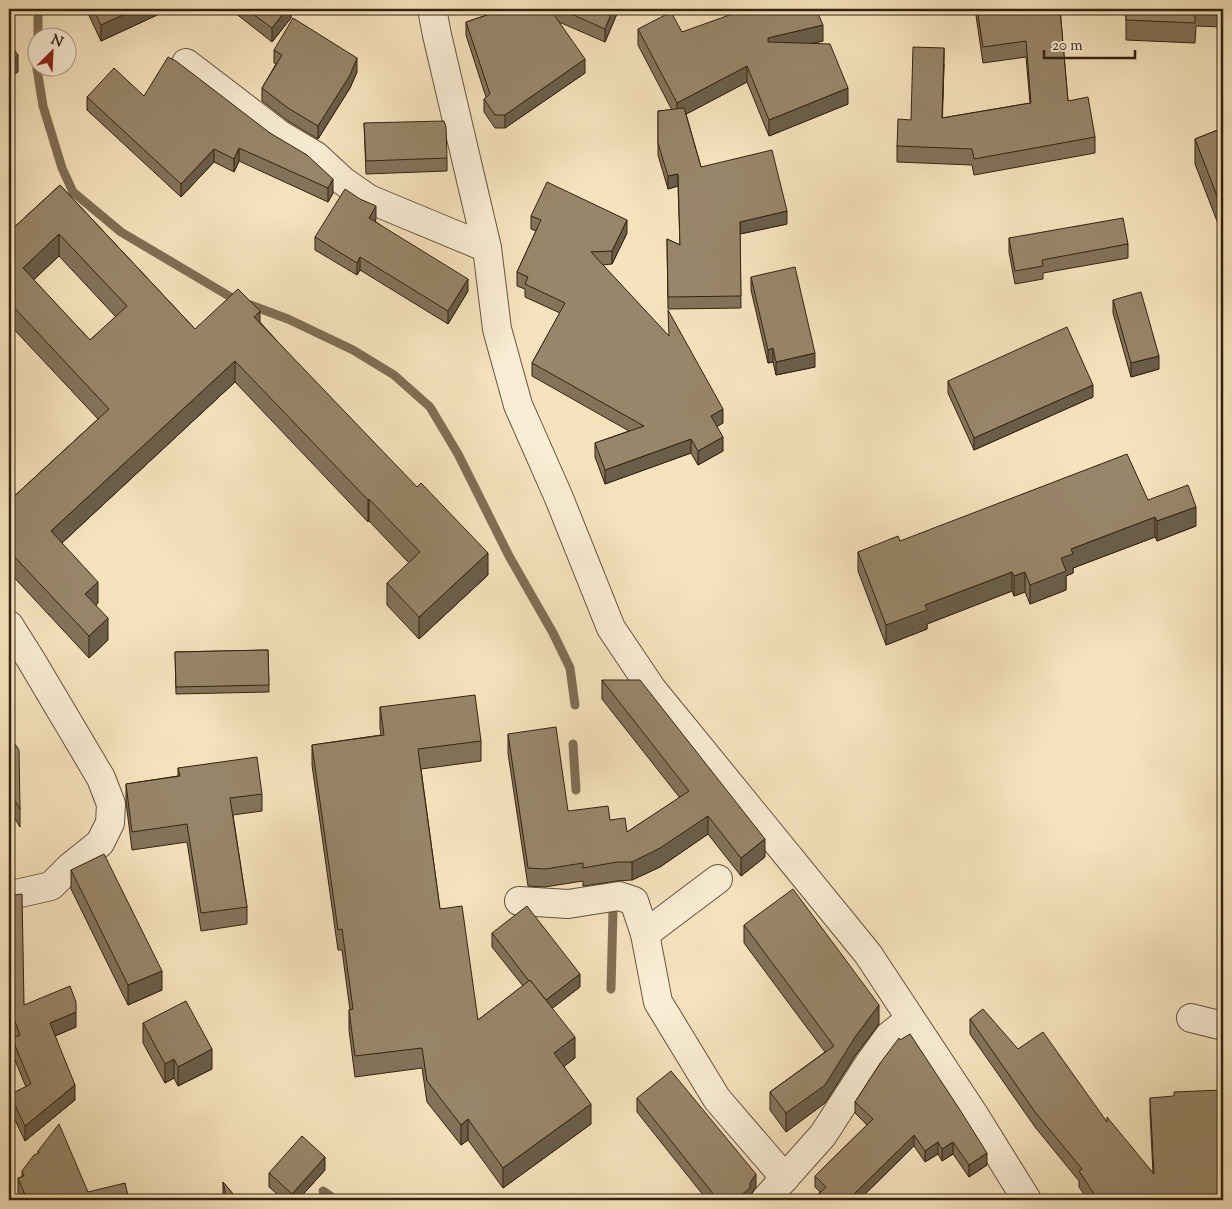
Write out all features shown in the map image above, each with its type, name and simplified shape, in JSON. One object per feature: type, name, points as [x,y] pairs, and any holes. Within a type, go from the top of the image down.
[{"type":"street","points":[[432,9],[487,248],[497,329],[518,406],[559,498],[612,628],[652,689],[868,954],[973,1113],[1027,1200]]},
{"type":"street","points":[[186,63],[279,134],[316,156],[343,181],[369,199],[487,248]]},
{"type":"street","points":[[9,625],[101,778],[111,804],[110,823],[100,843],[70,867],[51,886],[16,894],[9,893]]},
{"type":"street","points":[[645,934],[718,879]]},
{"type":"street","points":[[518,901],[568,904],[619,896],[634,901],[645,934],[658,1002],[718,1099],[785,1178]]},
{"type":"street","points":[[1191,1018],[1223,1026]]},
{"type":"street","points":[[765,1200],[822,1135],[889,1036],[910,1019]]},
{"type":"building","points":[[93,9],[136,9],[101,25]]},
{"type":"building","points":[[246,9],[287,9],[272,28]]},
{"type":"building","points":[[505,9],[550,9],[585,59],[505,115],[495,115],[484,99],[490,94],[466,22]]},
{"type":"building","points":[[560,9],[613,9],[605,29]]},
{"type":"building","points":[[746,9],[816,9],[823,25],[768,38],[768,42],[830,44],[848,88],[769,120],[747,66],[677,103],[638,29],[671,12],[682,32]]},
{"type":"building","points":[[977,9],[1060,9],[1068,101],[1088,97],[1095,137],[974,159],[972,149],[897,146],[898,119],[911,120],[913,47],[944,48],[942,118],[1031,103],[1026,41],[983,47]]},
{"type":"building","points":[[1126,9],[1195,9],[1195,23],[1126,20]]},
{"type":"building","points":[[293,18],[357,58],[350,75],[318,126],[288,108],[262,88],[282,55],[274,50]]},
{"type":"building","points":[[9,42],[18,55],[9,61]]},
{"type":"building","points":[[168,57],[176,61],[270,133],[307,155],[333,179],[328,188],[239,148],[234,159],[214,149],[181,184],[87,97],[114,68],[144,96]]},
{"type":"building","points":[[684,108],[701,167],[772,150],[787,211],[740,222],[741,296],[668,297],[667,239],[680,245],[678,174],[668,176],[658,143],[658,111]]},
{"type":"building","points":[[444,121],[446,127],[447,158],[366,161],[364,123]]},
{"type":"building","points":[[1223,128],[1223,208],[1222,209],[1195,139]]},
{"type":"building","points":[[547,182],[627,220],[612,251],[591,252],[669,336],[668,310],[723,409],[711,416],[723,437],[698,451],[691,439],[605,470],[595,443],[644,426],[532,363],[565,303],[525,284],[528,277],[517,272],[541,220],[531,216]]},
{"type":"building","points":[[60,185],[195,329],[238,289],[260,311],[254,317],[417,487],[421,483],[488,553],[419,617],[387,583],[420,552],[235,361],[51,531],[98,582],[85,594],[108,618],[89,636],[9,551],[9,501],[109,409],[9,302],[9,232]],"holes":[[[59,234],[127,306],[90,340],[23,268]]]},
{"type":"building","points":[[345,189],[360,199],[376,206],[369,218],[468,279],[448,311],[360,257],[357,263],[315,237]]},
{"type":"building","points":[[1123,218],[1128,244],[1042,260],[1043,266],[1015,271],[1009,238]]},
{"type":"building","points":[[795,267],[815,353],[776,362],[773,348],[768,350],[751,277]]},
{"type":"building","points":[[1141,292],[1159,356],[1131,363],[1113,300]]},
{"type":"building","points":[[1067,327],[1093,385],[974,438],[948,381]]},
{"type":"building","points":[[1127,454],[1148,500],[1188,485],[1196,507],[1157,521],[1155,517],[1071,549],[1073,554],[1061,558],[1066,571],[1030,585],[1025,572],[1014,576],[1012,572],[925,605],[927,610],[886,625],[858,552],[898,536],[900,541]]},
{"type":"building","points":[[268,650],[269,685],[176,687],[175,652]]},
{"type":"building","points":[[602,680],[640,680],[765,839],[741,858],[708,816],[660,848],[632,862],[617,862],[583,868],[583,863],[545,869],[528,868],[508,734],[556,727],[568,811],[608,806],[610,820],[625,818],[627,832],[689,791]]},
{"type":"building","points":[[475,695],[481,741],[418,749],[440,909],[462,906],[478,1020],[530,980],[575,1037],[554,1053],[591,1104],[503,1168],[468,1119],[461,1125],[427,1081],[422,1048],[355,1056],[349,1010],[353,1009],[342,929],[338,930],[312,745],[384,735],[380,707]]},
{"type":"building","points":[[9,735],[19,750],[20,809],[9,792]]},
{"type":"building","points":[[257,757],[262,794],[230,798],[247,907],[201,913],[187,824],[132,832],[126,784],[180,776],[178,768]]},
{"type":"building","points":[[104,854],[162,971],[128,985],[71,870]]},
{"type":"building","points":[[793,889],[879,1005],[855,1037],[825,1085],[786,1113],[770,1092],[834,1046],[744,925]]},
{"type":"building","points":[[9,894],[22,894],[24,1005],[70,986],[76,1002],[76,1012],[50,1023],[75,1085],[25,1126],[14,1103],[9,1103],[9,1095],[31,1084],[12,1038],[20,1035],[9,1006]]},
{"type":"building","points":[[527,906],[580,974],[546,1000],[492,933]]},
{"type":"building","points":[[186,1001],[212,1049],[178,1067],[174,1059],[165,1064],[143,1023]]},
{"type":"building","points":[[983,1009],[1018,1049],[1043,1032],[1107,1122],[1107,1117],[1154,1174],[1150,1098],[1174,1096],[1174,1092],[1223,1090],[1223,1200],[1098,1200],[1079,1171],[1082,1169],[1035,1112],[970,1019]]},
{"type":"building","points":[[910,1034],[987,1153],[969,1165],[953,1142],[942,1149],[938,1142],[925,1151],[914,1135],[848,1200],[812,1200],[826,1187],[815,1176],[873,1119],[855,1102],[899,1038],[900,1040]]},
{"type":"building","points":[[671,1071],[756,1174],[750,1183],[750,1188],[735,1200],[718,1200],[637,1098]]},
{"type":"building","points":[[59,1124],[88,1192],[125,1183],[129,1200],[27,1200],[18,1178],[24,1176],[22,1171],[34,1155],[39,1153],[38,1151]]},
{"type":"building","points":[[302,1136],[325,1157],[292,1194],[269,1173]]},
{"type":"building","points":[[223,1182],[238,1200],[227,1200]]},
{"type":"building","points":[[217,1195],[221,1200],[205,1200]]},
{"type":"waterway","points":[[38,9],[38,28]]},
{"type":"waterway","points":[[38,78],[43,106],[62,168],[73,192],[121,232],[234,299],[288,319],[353,350],[394,375],[430,407],[458,454],[509,556],[553,633],[570,668],[575,705]]},
{"type":"waterway","points":[[573,744],[576,790]]},
{"type":"waterway","points":[[611,989],[613,910]]},
{"type":"waterway","points":[[323,1191],[336,1200]]}]
